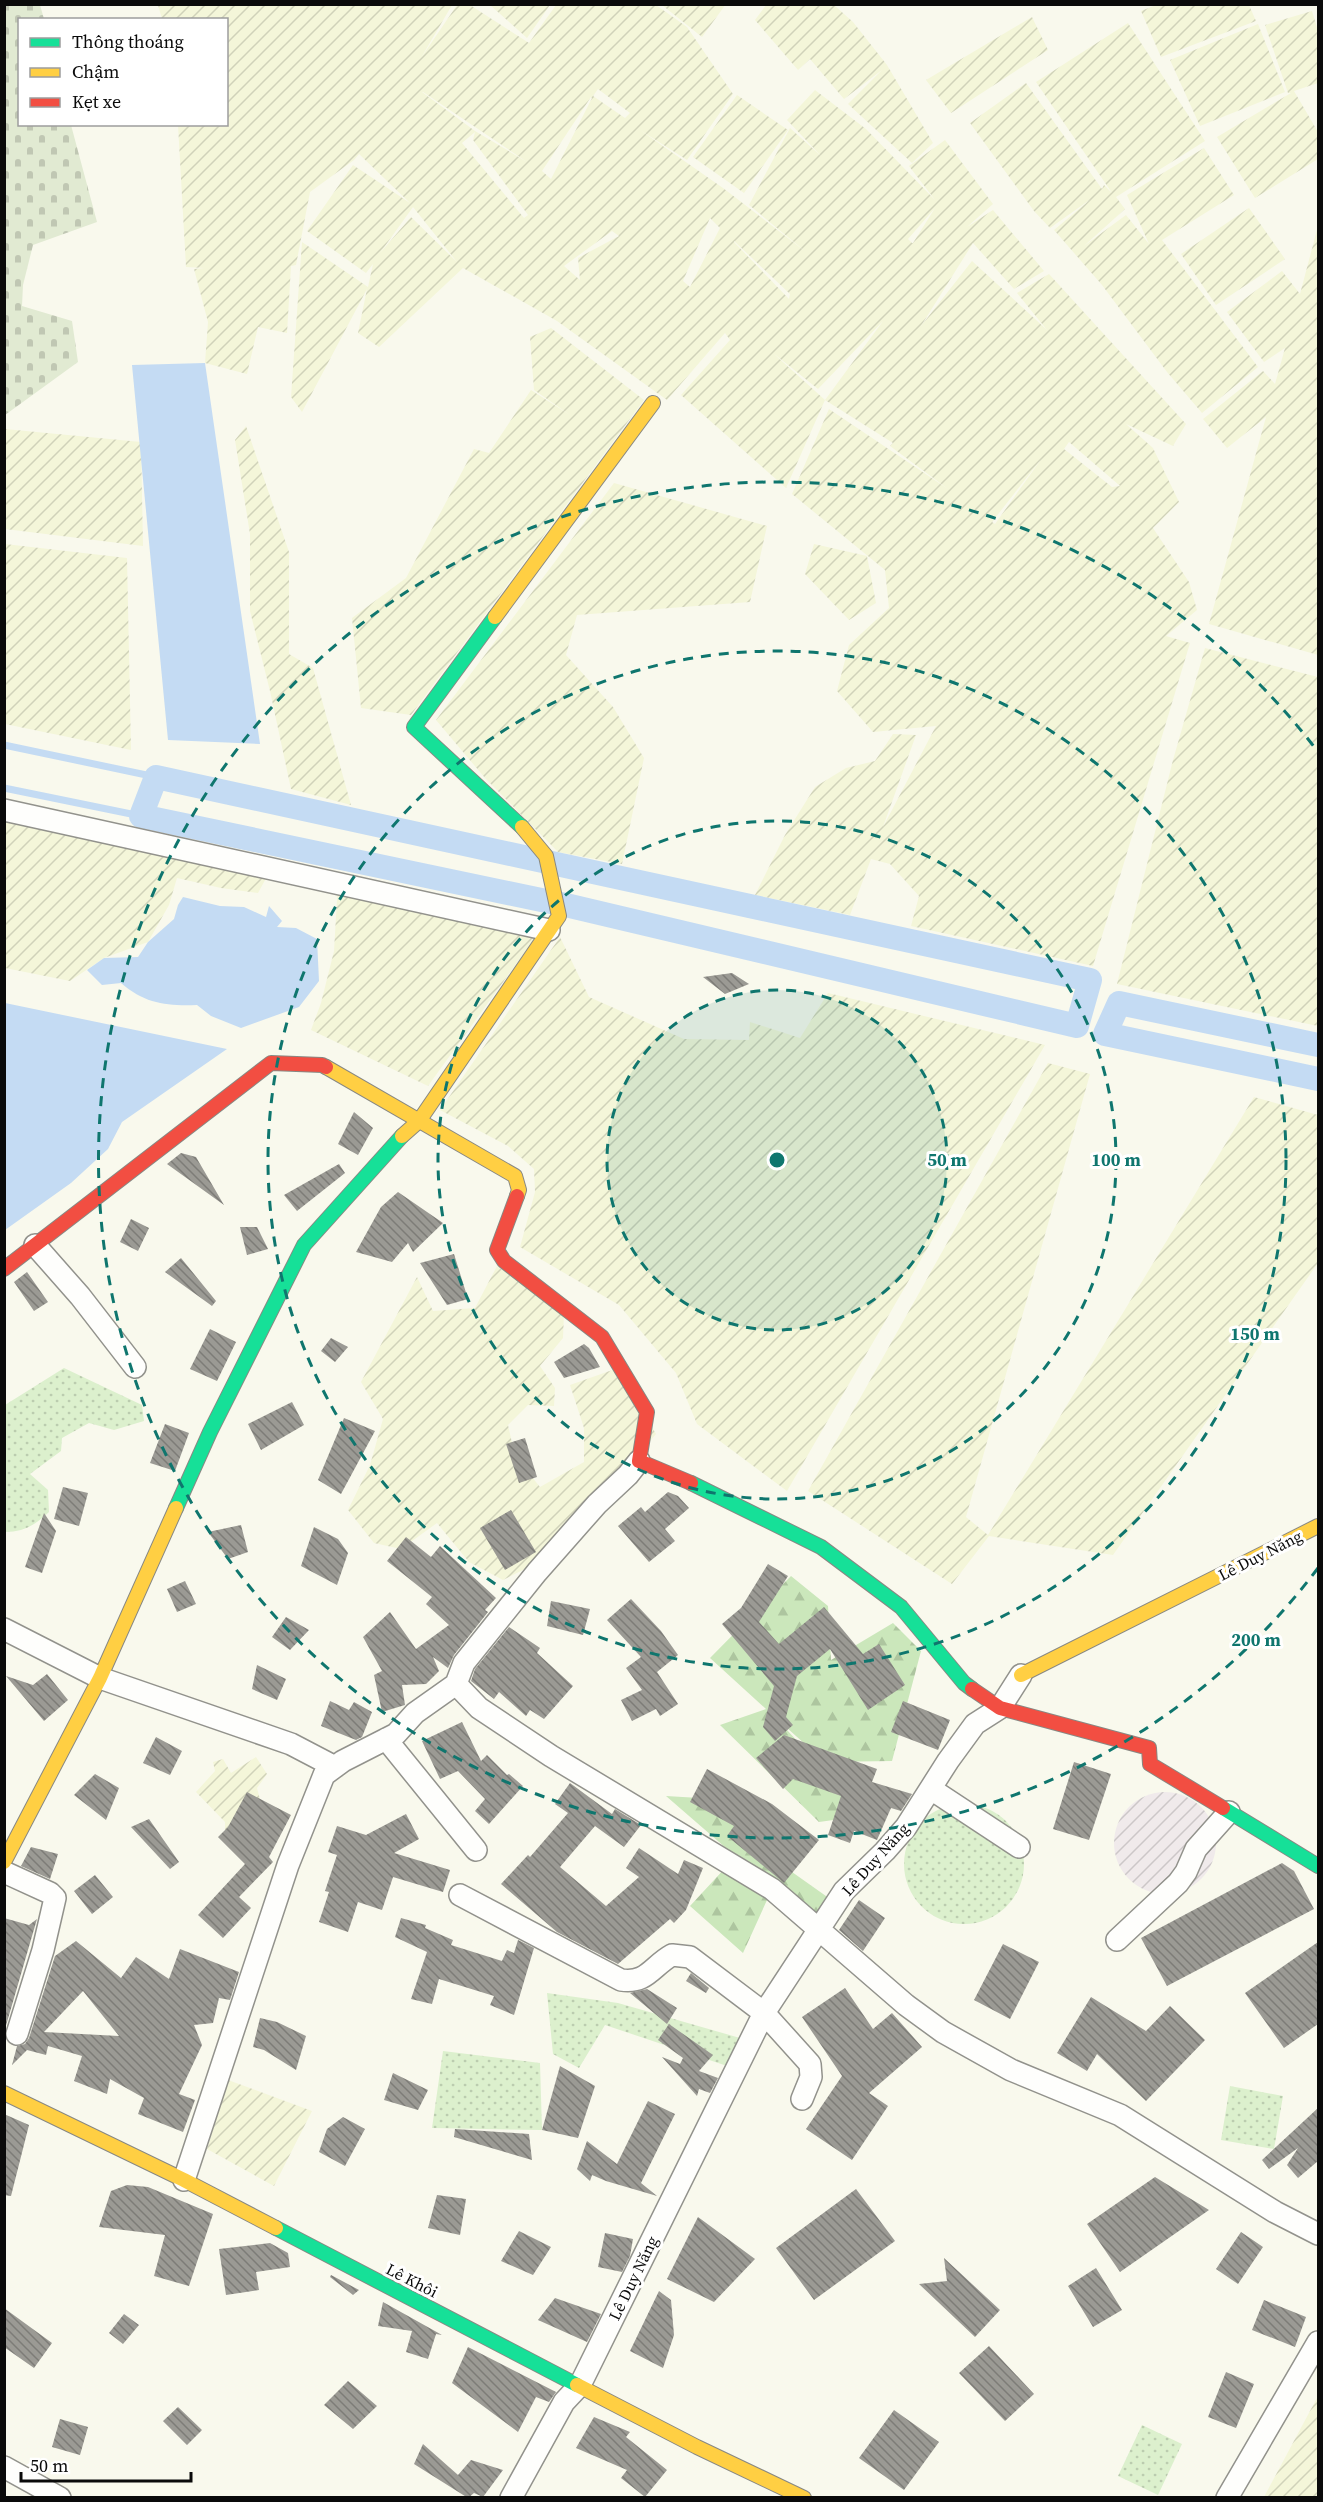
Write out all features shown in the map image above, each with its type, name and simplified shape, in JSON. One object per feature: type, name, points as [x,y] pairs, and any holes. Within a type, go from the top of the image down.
[{"type":"street","points":[[4,1862],[100,1678],[210,1432],[304,1245],[392,1144],[419,1121],[554,923],[546,856],[525,829],[414,727],[653,404]]},
{"type":"street","points":[[4,810],[554,923]]},
{"type":"street","points":[[4,1269],[271,1063],[322,1065],[515,1176],[519,1190],[498,1250],[504,1261],[602,1337],[647,1412],[639,1461],[628,1475],[597,1504],[537,1572],[464,1663],[456,1684],[415,1713],[396,1734],[324,1775],[288,1865],[184,2180]]},
{"type":"street","points":[[35,1245],[80,1296],[135,1367]]},
{"type":"street","points":[[639,1461],[713,1493],[820,1547],[901,1607],[964,1683],[1000,1708],[1149,1748],[1150,1764],[1318,1866]]},
{"type":"street","name":"Lê Duy Năng","points":[[510,2498],[564,2402],[580,2385],[764,2013],[844,1891],[906,1827],[975,1724],[1000,1708],[1021,1675],[1318,1526]]},
{"type":"street","points":[[4,1629],[100,1678],[291,1744],[335,1767]]},
{"type":"street","points":[[456,1684],[479,1708],[551,1756],[772,1889],[906,2005],[943,2032],[1011,2070],[1120,2115],[1275,2212],[1318,2234]]},
{"type":"street","points":[[386,1739],[476,1850]]},
{"type":"street","points":[[931,1789],[1019,1847]]},
{"type":"street","points":[[1117,1940],[1178,1883],[1186,1872],[1196,1849],[1229,1812]]},
{"type":"street","points":[[4,1872],[50,1893],[55,1898],[44,1950],[17,2034]]},
{"type":"street","points":[[460,1896],[621,1980],[633,1982],[641,1980],[672,1955],[690,1957],[764,2013],[810,2064],[811,2077],[802,2099]]},
{"type":"street","name":"Lê Khôi","points":[[4,2093],[184,2180],[697,2447],[804,2498]]},
{"type":"street","points":[[1227,2498],[1318,2342]]},
{"type":"street","points":[[4,2466],[60,2498]]},
{"type":"shaded area","points":[[1165,1792],[1185,1796],[1201,1807],[1212,1823],[1216,1843],[1212,1863],[1201,1879],[1185,1890],[1165,1894],[1145,1890],[1129,1879],[1118,1863],[1114,1843],[1118,1823],[1129,1807],[1145,1796]]},
{"type":"green space","points":[[5,4],[40,5],[44,18],[18,18],[18,126],[71,126],[97,222],[33,245],[23,285],[22,306],[72,321],[78,362],[5,415]]},
{"type":"green space","points":[[662,4],[726,4],[702,37],[662,5]]},
{"type":"green space","points":[[158,5],[452,5],[421,58],[457,5],[470,5],[529,43],[556,5],[656,5],[687,27],[733,94],[687,160],[640,130],[723,188],[806,252],[749,205],[790,128],[821,156],[787,120],[815,90],[866,129],[935,200],[909,166],[945,140],[993,204],[967,227],[993,210],[1044,271],[1014,289],[973,243],[921,326],[972,261],[1047,330],[1017,293],[1049,274],[1186,424],[1173,446],[1126,424],[1153,448],[1179,502],[1153,528],[1189,582],[1197,610],[1166,636],[1190,643],[1093,966],[911,926],[919,896],[890,864],[871,859],[850,915],[755,895],[785,835],[815,787],[846,768],[875,761],[893,734],[916,735],[883,827],[936,726],[873,732],[837,691],[849,645],[889,608],[885,570],[792,494],[829,409],[948,489],[890,446],[893,443],[825,400],[786,488],[681,395],[730,340],[725,333],[667,400],[557,321],[463,268],[379,347],[358,333],[367,289],[302,412],[291,397],[302,242],[368,287],[373,264],[366,273],[307,231],[353,165],[410,203],[359,154],[310,192],[296,265],[291,266],[287,333],[258,327],[247,374],[205,363],[208,322],[194,269],[204,268],[186,267],[178,126],[228,126],[228,18],[162,18]],"holes":[[[598,89],[630,113],[625,118],[593,96]],[[422,92],[423,92],[527,162],[475,131]],[[591,97],[592,98],[551,179],[542,171]],[[475,132],[473,140],[528,215],[524,218],[462,143]],[[413,207],[457,262],[411,217],[380,253]],[[935,208],[913,243],[908,239]],[[710,218],[720,228],[690,287],[683,281]],[[612,231],[619,236],[578,258],[580,280],[564,266]],[[734,241],[790,294],[789,299],[734,242]],[[883,321],[825,400],[773,353],[818,389]],[[1069,442],[1120,486],[1112,487],[1064,449]],[[1042,458],[995,524],[992,522]]]},
{"type":"green space","points":[[490,5],[550,5],[527,38]]},
{"type":"green space","points":[[766,5],[834,5],[853,22],[887,65],[933,143],[912,163],[848,104],[882,70],[844,99],[810,59],[798,70],[755,20]]},
{"type":"green space","points":[[1156,5],[1249,5],[1256,21],[1161,57],[1141,11]]},
{"type":"green space","points":[[1312,11],[1318,31],[1318,83],[1294,91],[1318,132],[1318,159],[1255,198],[1217,137],[1291,93],[1288,93],[1265,25]]},
{"type":"green space","points":[[1032,17],[1048,50],[951,113],[926,80]]},
{"type":"green space","points":[[1128,23],[1205,141],[1116,197],[1125,209],[1084,246],[1126,215],[1149,244],[1127,195],[1204,148],[1234,195],[1162,240],[1258,367],[1202,413],[1167,372],[1102,285],[1054,230],[1091,199],[1050,228],[1034,211],[970,123],[1026,83],[1102,189],[1104,185],[1112,193],[1036,82]]},
{"type":"green space","points":[[1258,24],[1285,92],[1200,126],[1170,60]]},
{"type":"green space","points":[[737,95],[788,130],[744,193],[693,157]]},
{"type":"green space","points":[[1249,208],[1285,259],[1216,305],[1181,254]]},
{"type":"green space","points":[[1318,226],[1318,655],[1209,624],[1266,417],[1227,448],[1203,419],[1263,371],[1275,384],[1285,348],[1264,362],[1227,312],[1282,271],[1300,294]]},
{"type":"green space","points":[[551,328],[644,400],[411,715],[361,708],[352,618],[406,578],[474,449],[489,453],[531,390],[570,415],[534,390],[530,337]]},
{"type":"green space","points":[[246,426],[289,552],[289,654],[313,668],[351,805],[291,789],[250,611],[250,534],[235,440]]},
{"type":"green space","points":[[5,429],[141,442],[143,546],[5,529]]},
{"type":"green space","points":[[614,483],[767,526],[750,602],[577,615],[566,655],[613,707],[644,758],[622,864],[558,852],[485,778],[436,720]]},
{"type":"green space","points":[[5,544],[127,558],[131,750],[5,724]]},
{"type":"green space","points":[[814,544],[867,556],[876,603],[849,620],[805,574]]},
{"type":"green space","points":[[1205,648],[1318,677],[1318,1026],[1117,984],[1173,760]]},
{"type":"green space","points":[[4,806],[276,860],[258,893],[221,888],[177,878],[169,905],[148,942],[104,958],[70,981],[5,968]]},
{"type":"green space","points":[[338,882],[545,924],[428,1086],[311,1030],[321,1003],[334,951]]},
{"type":"green space","points":[[560,937],[589,997],[684,1039],[749,1040],[750,1022],[800,1038],[828,993],[1045,1045],[787,1491],[697,1424],[676,1373],[619,1305],[520,1247],[535,1192],[534,1169],[508,1146],[440,1110]]},
{"type":"green space","points":[[1048,1063],[1090,1074],[966,1517],[988,1535],[1254,1097],[1318,1115],[1318,1263],[1113,1555],[989,1536],[952,1584],[808,1491]]},
{"type":"green space","points":[[497,1266],[564,1313],[563,1338],[540,1366],[555,1388],[554,1406],[528,1405],[508,1425],[515,1456],[540,1487],[584,1462],[584,1428],[570,1385],[618,1368],[656,1434],[558,1552],[503,1580],[469,1562],[437,1523],[401,1549],[374,1543],[348,1510],[370,1465],[383,1419],[361,1382],[417,1277],[433,1311],[475,1308]]},
{"type":"green space","points":[[64,1368],[142,1405],[144,1421],[114,1430],[89,1423],[62,1438],[61,1451],[30,1474],[48,1490],[49,1512],[29,1527],[5,1532],[5,1405]]},
{"type":"green space","points":[[791,1576],[828,1606],[831,1660],[893,1623],[921,1651],[892,1761],[825,1762],[777,1719],[862,1816],[819,1822],[720,1725],[766,1709],[710,1658]]},
{"type":"green space","points":[[256,1757],[267,1774],[257,1788],[265,1818],[225,1834],[225,1822],[196,1792],[215,1771],[213,1762],[223,1759],[231,1773]]},
{"type":"green space","points":[[666,1796],[716,1799],[758,1848],[833,1901],[817,1927]]},
{"type":"green space","points":[[964,1804],[987,1809],[1006,1822],[1019,1841],[1024,1864],[1019,1887],[1006,1906],[987,1919],[964,1924],[941,1919],[922,1906],[909,1887],[904,1864],[909,1841],[922,1822],[941,1809]]},
{"type":"green space","points":[[727,1866],[772,1889],[743,1953],[690,1906]]},
{"type":"green space","points":[[547,1993],[618,2003],[754,2042],[745,2072],[605,2025],[579,2068],[553,2054]]},
{"type":"green space","points":[[443,2051],[540,2063],[542,2130],[432,2128]]},
{"type":"green space","points":[[228,2080],[312,2111],[274,2186],[207,2149]]},
{"type":"green space","points":[[1230,2086],[1283,2096],[1274,2149],[1221,2140]]},
{"type":"green space","points":[[1318,2396],[1318,2497],[1264,2497]]},
{"type":"green space","points":[[1142,2425],[1182,2444],[1158,2495],[1118,2476]]},
{"type":"water","points":[[205,363],[260,744],[168,740],[132,365]]},
{"type":"water","points":[[183,897],[220,906],[244,907],[266,917],[269,906],[282,921],[277,927],[296,928],[317,939],[319,981],[299,1007],[241,1028],[211,1016],[197,1005],[157,1002],[139,995],[121,983],[102,985],[87,970],[104,958],[138,957],[148,942],[174,919]]},
{"type":"water","points":[[5,1003],[227,1049],[122,1122],[108,1149],[71,1183],[5,1230]]},
{"type":"building","points":[[732,973],[749,984],[725,994],[703,977]]},
{"type":"building","points":[[354,1112],[373,1128],[358,1155],[338,1144]]},
{"type":"building","points":[[181,1153],[196,1157],[224,1205],[167,1164]]},
{"type":"building","points":[[339,1164],[345,1173],[297,1211],[284,1195]]},
{"type":"building","points":[[398,1192],[443,1223],[413,1252],[408,1243],[392,1262],[356,1252],[381,1207]]},
{"type":"building","points":[[131,1219],[149,1228],[138,1251],[120,1242]]},
{"type":"building","points":[[240,1227],[257,1227],[268,1249],[247,1255]]},
{"type":"building","points":[[454,1254],[468,1299],[447,1305],[420,1263]]},
{"type":"building","points":[[181,1258],[216,1301],[212,1306],[165,1272]]},
{"type":"building","points":[[27,1272],[48,1302],[34,1311],[14,1282]]},
{"type":"building","points":[[210,1329],[236,1342],[217,1381],[190,1369]]},
{"type":"building","points":[[331,1338],[348,1347],[335,1362],[321,1351]]},
{"type":"building","points":[[584,1344],[589,1348],[600,1367],[564,1378],[554,1362]]},
{"type":"building","points":[[292,1402],[304,1425],[261,1450],[248,1424]]},
{"type":"building","points":[[344,1418],[375,1431],[341,1494],[318,1480]]},
{"type":"building","points":[[165,1424],[189,1433],[175,1471],[150,1463]]},
{"type":"building","points":[[525,1438],[537,1477],[519,1483],[506,1444]]},
{"type":"building","points":[[63,1487],[88,1493],[79,1526],[54,1519]]},
{"type":"building","points":[[668,1492],[678,1496],[689,1508],[665,1529],[675,1541],[649,1562],[618,1526],[641,1507],[645,1512]]},
{"type":"building","points":[[511,1510],[536,1552],[505,1570],[480,1528]]},
{"type":"building","points":[[44,1513],[56,1531],[42,1573],[25,1567]]},
{"type":"building","points":[[241,1525],[248,1552],[228,1559],[208,1532]]},
{"type":"building","points":[[314,1527],[338,1539],[348,1553],[337,1585],[301,1566]]},
{"type":"building","points":[[406,1537],[431,1557],[440,1546],[496,1598],[485,1610],[488,1612],[454,1655],[448,1668],[433,1657],[439,1671],[426,1684],[402,1685],[405,1705],[382,1712],[374,1675],[382,1671],[363,1637],[390,1612],[416,1649],[449,1625],[426,1604],[432,1597],[387,1561]]},
{"type":"building","points":[[768,1564],[788,1576],[759,1622],[779,1644],[824,1607],[863,1654],[879,1644],[905,1685],[868,1710],[830,1649],[797,1676],[786,1717],[793,1725],[775,1741],[763,1727],[774,1686],[722,1624],[741,1608]]},
{"type":"building","points":[[185,1581],[196,1604],[177,1612],[167,1589]]},
{"type":"building","points":[[631,1599],[661,1631],[678,1655],[657,1672],[678,1704],[660,1716],[656,1709],[632,1721],[621,1700],[642,1690],[626,1668],[641,1657],[607,1620]]},
{"type":"building","points":[[551,1601],[590,1609],[583,1635],[547,1626]]},
{"type":"building","points":[[286,1617],[309,1630],[290,1650],[272,1637]]},
{"type":"building","points":[[509,1627],[540,1648],[537,1653],[573,1686],[544,1719],[530,1710],[526,1716],[499,1692],[494,1699],[471,1681],[475,1669]]},
{"type":"building","points":[[257,1665],[286,1679],[277,1700],[252,1689]]},
{"type":"building","points":[[47,1674],[68,1700],[44,1721],[6,1676],[33,1685]]},
{"type":"building","points":[[330,1701],[349,1710],[354,1702],[372,1712],[362,1737],[356,1740],[321,1726]]},
{"type":"building","points":[[903,1701],[950,1720],[938,1750],[891,1732]]},
{"type":"building","points":[[462,1722],[481,1761],[487,1755],[507,1775],[509,1774],[523,1786],[489,1824],[475,1811],[485,1799],[458,1771],[440,1779],[422,1741]]},
{"type":"building","points":[[784,1735],[877,1769],[872,1782],[912,1794],[901,1811],[891,1808],[877,1840],[854,1831],[850,1843],[828,1835],[841,1796],[793,1779],[783,1789],[756,1758]]},
{"type":"building","points":[[156,1737],[182,1751],[170,1775],[143,1763]]},
{"type":"building","points":[[1074,1762],[1111,1774],[1089,1840],[1053,1829]]},
{"type":"building","points":[[707,1769],[772,1804],[819,1840],[784,1883],[727,1836],[734,1826],[690,1802]]},
{"type":"building","points":[[95,1774],[119,1788],[106,1820],[74,1795]]},
{"type":"building","points":[[570,1783],[612,1814],[615,1809],[641,1825],[624,1847],[595,1826],[560,1867],[606,1906],[639,1877],[626,1868],[639,1848],[678,1874],[684,1860],[703,1868],[686,1910],[674,1923],[670,1919],[618,1964],[557,1932],[501,1884],[528,1855],[530,1857],[568,1813],[555,1804]]},
{"type":"building","points":[[247,1792],[291,1815],[269,1857],[273,1862],[239,1897],[251,1908],[223,1938],[198,1915],[245,1864],[218,1837],[228,1827]]},
{"type":"building","points":[[406,1814],[419,1839],[394,1853],[450,1870],[443,1892],[393,1877],[382,1910],[358,1902],[348,1932],[319,1922],[329,1892],[325,1891],[337,1855],[328,1852],[337,1826],[366,1835]]},
{"type":"building","points":[[149,1819],[179,1862],[170,1869],[131,1827]]},
{"type":"building","points":[[31,1847],[58,1854],[50,1879],[21,1866]]},
{"type":"building","points":[[1282,1863],[1294,1871],[1314,1909],[1167,1986],[1141,1938]]},
{"type":"building","points":[[95,1875],[113,1897],[92,1914],[74,1891]]},
{"type":"building","points":[[859,1900],[885,1918],[863,1951],[839,1930]]},
{"type":"building","points":[[4,1918],[29,1925],[37,1919],[5,2029]]},
{"type":"building","points":[[401,1918],[426,1925],[425,1928],[453,1940],[451,1945],[502,1961],[507,1950],[514,1953],[518,1940],[534,1948],[514,2015],[490,2005],[494,1996],[439,1979],[432,2004],[411,1999],[427,1952],[395,1937]]},
{"type":"building","points":[[76,1941],[121,1978],[136,1957],[169,1979],[180,1949],[239,1972],[230,2000],[219,1998],[213,2023],[194,2025],[202,2045],[179,2094],[195,2100],[183,2132],[138,2114],[144,2098],[110,2079],[107,2094],[74,2081],[82,2056],[48,2046],[46,2055],[27,2050],[12,2065],[17,2046],[25,2044],[29,2038],[55,1956]],"holes":[[[83,1991],[119,2036],[44,2032]]]},
{"type":"building","points":[[1318,1942],[1318,2024],[1284,2048],[1245,1993]]},
{"type":"building","points":[[1003,1944],[1039,1962],[1010,2019],[974,2000]]},
{"type":"building","points":[[691,1973],[709,1988],[706,1993],[686,1981]]},
{"type":"building","points":[[845,1988],[873,2029],[892,2013],[922,2047],[869,2093],[888,2106],[852,2160],[806,2129],[842,2076],[802,2017]]},
{"type":"building","points":[[647,1989],[677,2008],[667,2024],[630,1993]]},
{"type":"building","points":[[1091,1997],[1146,2031],[1170,2006],[1205,2040],[1146,2101],[1097,2054],[1087,2071],[1057,2053]]},
{"type":"building","points":[[260,2018],[277,2022],[306,2036],[296,2070],[264,2050],[253,2047]]},
{"type":"building","points":[[669,2024],[713,2055],[699,2071],[718,2078],[710,2093],[699,2089],[697,2096],[662,2057],[680,2064],[683,2058],[658,2040]]},
{"type":"building","points":[[560,2066],[595,2086],[578,2138],[542,2130]]},
{"type":"building","points":[[393,2073],[428,2090],[418,2110],[384,2100]]},
{"type":"building","points":[[648,2101],[675,2114],[641,2183],[657,2196],[592,2175],[590,2181],[577,2169],[587,2141],[617,2164]]},
{"type":"building","points":[[1318,2108],[1318,2161],[1298,2178],[1287,2165],[1298,2148],[1269,2169],[1262,2160]]},
{"type":"building","points":[[4,2114],[29,2125],[11,2196],[4,2195]]},
{"type":"building","points":[[343,2117],[365,2129],[345,2166],[319,2152],[327,2129]]},
{"type":"building","points":[[455,2129],[529,2134],[532,2160],[454,2137]]},
{"type":"building","points":[[1155,2177],[1209,2210],[1120,2272],[1087,2224]]},
{"type":"building","points":[[127,2185],[148,2187],[213,2214],[189,2286],[154,2276],[165,2235],[99,2227],[111,2191]]},
{"type":"building","points":[[856,2189],[895,2241],[814,2300],[776,2248]]},
{"type":"building","points":[[437,2195],[466,2199],[460,2235],[428,2228]]},
{"type":"building","points":[[698,2217],[755,2259],[714,2302],[667,2279]]},
{"type":"building","points":[[519,2231],[551,2247],[533,2275],[501,2261]]},
{"type":"building","points":[[1241,2232],[1263,2247],[1238,2284],[1216,2269]]},
{"type":"building","points":[[605,2233],[633,2239],[630,2256],[622,2272],[598,2267]]},
{"type":"building","points":[[270,2243],[288,2253],[290,2267],[256,2272],[259,2290],[226,2295],[219,2249]]},
{"type":"building","points":[[944,2258],[1000,2310],[975,2337],[919,2284],[947,2281]]},
{"type":"building","points":[[1096,2268],[1122,2310],[1093,2327],[1068,2286]]},
{"type":"building","points":[[331,2275],[359,2290],[353,2295],[330,2277]]},
{"type":"building","points":[[659,2291],[671,2300],[674,2335],[663,2368],[630,2351]]},
{"type":"building","points":[[555,2298],[601,2314],[587,2342],[538,2320]]},
{"type":"building","points":[[1264,2300],[1306,2317],[1295,2347],[1252,2330]]},
{"type":"building","points":[[383,2302],[442,2335],[436,2334],[428,2359],[406,2352],[412,2331],[378,2326]]},
{"type":"building","points":[[4,2308],[52,2343],[34,2368],[4,2347]]},
{"type":"building","points":[[124,2314],[139,2325],[123,2344],[109,2333]]},
{"type":"building","points":[[989,2346],[1034,2394],[1005,2421],[959,2373]]},
{"type":"building","points":[[468,2347],[556,2392],[549,2402],[536,2397],[518,2432],[452,2383]]},
{"type":"building","points":[[1226,2372],[1254,2384],[1236,2428],[1208,2417]]},
{"type":"building","points":[[348,2381],[377,2406],[353,2429],[324,2405]]},
{"type":"building","points":[[178,2407],[202,2430],[187,2445],[163,2421]]},
{"type":"building","points":[[894,2410],[939,2442],[904,2490],[859,2458]]},
{"type":"building","points":[[594,2417],[630,2432],[626,2437],[667,2470],[645,2497],[621,2478],[627,2470],[576,2448]]},
{"type":"building","points":[[60,2419],[88,2427],[80,2455],[52,2447]]},
{"type":"building","points":[[423,2444],[458,2475],[471,2460],[503,2470],[483,2497],[474,2493],[468,2498],[414,2464]]},
{"type":"waterway","points":[[4,745],[156,777]]},
{"type":"waterway","points":[[156,777],[1090,980],[1077,1026],[570,906],[141,816],[156,777]]},
{"type":"waterway","points":[[4,788],[141,816]]},
{"type":"waterway","points":[[1318,1045],[1119,1003],[1105,1034],[1318,1079]]},
{"type":"traffic: fast","points":[[495,617],[414,727],[522,827]]},
{"type":"traffic: fast","points":[[176,1508],[210,1432],[304,1245],[402,1136]]},
{"type":"traffic: fast","points":[[691,1483],[821,1547],[901,1607],[964,1683],[972,1689]]},
{"type":"traffic: fast","points":[[1223,1808],[1318,1866]]},
{"type":"traffic: fast","points":[[276,2228],[577,2385]]},
{"type":"traffic: slow","points":[[495,617],[653,403]]},
{"type":"traffic: slow","points":[[402,1136],[419,1121],[559,916],[546,856],[522,827]]},
{"type":"traffic: slow","points":[[326,1067],[515,1176],[519,1190],[517,1196]]},
{"type":"traffic: slow","points":[[4,1862],[100,1678],[176,1508]]},
{"type":"traffic: slow","points":[[1021,1675],[1318,1526]]},
{"type":"traffic: slow","points":[[4,2093],[184,2180],[276,2228]]},
{"type":"traffic: slow","points":[[577,2385],[697,2447],[804,2498]]},
{"type":"traffic: jam","points":[[4,1269],[271,1063],[326,1067]]},
{"type":"traffic: jam","points":[[517,1196],[497,1250],[504,1261],[602,1337],[647,1412],[639,1461],[691,1483]]},
{"type":"traffic: jam","points":[[972,1689],[1000,1708],[1149,1748],[1150,1764],[1223,1808]]}]
